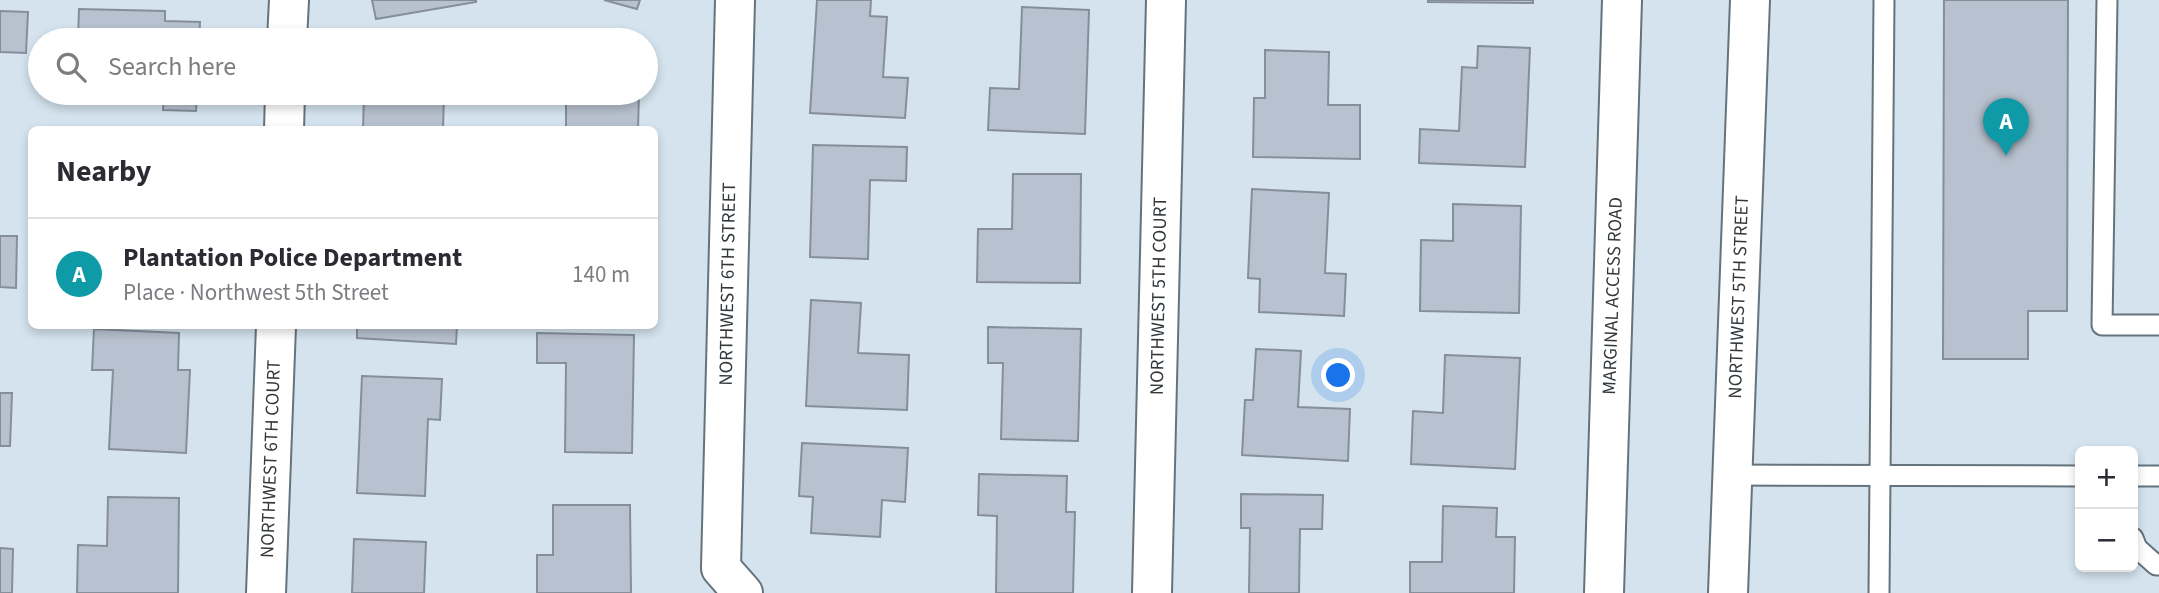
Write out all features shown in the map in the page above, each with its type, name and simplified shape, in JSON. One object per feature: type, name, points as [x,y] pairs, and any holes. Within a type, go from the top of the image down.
[{"type":"street","points":[[288,28],[289,0]]},
{"type":"street","name":"NORTHWEST 6TH STREET","points":[[732,580],[735,0]]},
{"type":"street","name":"NORTHWEST 5TH COURT","points":[[1152,593],[1166,0]]},
{"type":"street","name":"MARGINAL ACCESS ROAD","points":[[1604,593],[1622,0]]},
{"type":"street","name":"NORTHWEST 5TH STREET","points":[[1728,593],[1750,0]]},
{"type":"street","points":[[284,126],[285,105]]},
{"type":"street","name":"NORTHWEST 6TH COURT","points":[[266,593],[276,329]]},
{"type":"lane","points":[[1879,593],[1885,0]]},
{"type":"lane","points":[[2108,0],[2102,325],[2159,325]]},
{"type":"lane","points":[[1733,475],[2075,476]]},
{"type":"lane","points":[[2138,476],[2159,476]]},
{"type":"lane","points":[[2138,549],[2159,565]]},
{"type":"building","points":[[372,0],[476,0],[476,2],[376,19]]},
{"type":"building","points":[[604,0],[640,0],[637,9]]},
{"type":"building","points":[[817,0],[871,0],[870,16],[887,17],[883,77],[908,78],[905,118],[810,113]]},
{"type":"building","points":[[1533,0],[1533,3],[1428,2]]},
{"type":"building","points":[[1944,0],[2068,0],[2067,311],[2028,311],[2028,359],[1943,359]]},
{"type":"building","points":[[1022,7],[1089,10],[1085,134],[988,130],[990,88],[1019,89]]},
{"type":"building","points":[[79,9],[165,11],[165,21],[200,22],[200,28],[78,28]]},
{"type":"building","points":[[0,11],[28,12],[26,53],[0,52]]},
{"type":"building","points":[[1478,46],[1530,48],[1525,167],[1419,163],[1420,129],[1459,131],[1462,67],[1477,68]]},
{"type":"building","points":[[1265,50],[1329,52],[1328,105],[1360,105],[1360,159],[1253,157],[1254,98],[1265,98]]},
{"type":"building","points":[[163,105],[196,105],[196,111],[163,110]]},
{"type":"building","points":[[364,105],[444,105],[443,126],[363,126]]},
{"type":"building","points":[[566,105],[639,105],[638,126],[566,126]]},
{"type":"building","points":[[813,145],[907,147],[906,181],[870,180],[868,259],[810,257]]},
{"type":"building","points":[[1013,174],[1081,174],[1080,283],[977,282],[978,229],[1012,229]]},
{"type":"building","points":[[1252,189],[1329,193],[1325,273],[1346,274],[1344,316],[1259,312],[1260,279],[1248,278]]},
{"type":"building","points":[[1453,204],[1521,206],[1519,313],[1420,311],[1421,240],[1453,241]]},
{"type":"building","points":[[0,236],[17,236],[16,288],[0,287]]},
{"type":"building","points":[[811,300],[861,303],[858,353],[909,355],[907,410],[806,406]]},
{"type":"building","points":[[988,327],[1081,329],[1078,441],[1001,439],[1003,363],[988,363]]},
{"type":"building","points":[[94,329],[179,333],[178,370],[190,370],[186,453],[109,449],[113,370],[92,370]]},
{"type":"building","points":[[357,329],[457,329],[456,344],[357,338]]},
{"type":"building","points":[[537,333],[634,335],[632,453],[565,452],[566,363],[537,363]]},
{"type":"building","points":[[1256,349],[1301,351],[1298,407],[1350,409],[1348,461],[1242,455],[1245,400],[1253,400]]},
{"type":"building","points":[[1445,355],[1520,358],[1515,469],[1411,464],[1413,411],[1443,413]]},
{"type":"building","points":[[362,376],[442,379],[440,420],[428,419],[425,496],[357,493]]},
{"type":"building","points":[[0,393],[12,393],[10,446],[0,446]]},
{"type":"building","points":[[802,443],[908,448],[905,502],[882,500],[880,537],[811,533],[813,497],[799,496]]},
{"type":"building","points":[[979,474],[1067,476],[1066,512],[1075,512],[1073,593],[996,593],[997,516],[978,515]]},
{"type":"building","points":[[1241,494],[1323,495],[1322,529],[1300,529],[1299,593],[1249,593],[1250,528],[1241,528]]},
{"type":"building","points":[[108,497],[179,498],[178,593],[77,593],[78,545],[107,546]]},
{"type":"building","points":[[553,505],[630,505],[631,593],[537,593],[537,555],[553,555]]},
{"type":"building","points":[[1443,506],[1497,508],[1496,537],[1515,537],[1514,593],[1410,593],[1410,562],[1442,562]]},
{"type":"building","points":[[354,539],[426,542],[424,593],[352,593]]},
{"type":"building","points":[[0,548],[13,549],[12,593],[0,593]]},
{"type":"place","name":"Plantation Police Department","points":[[2006,156]]}]
